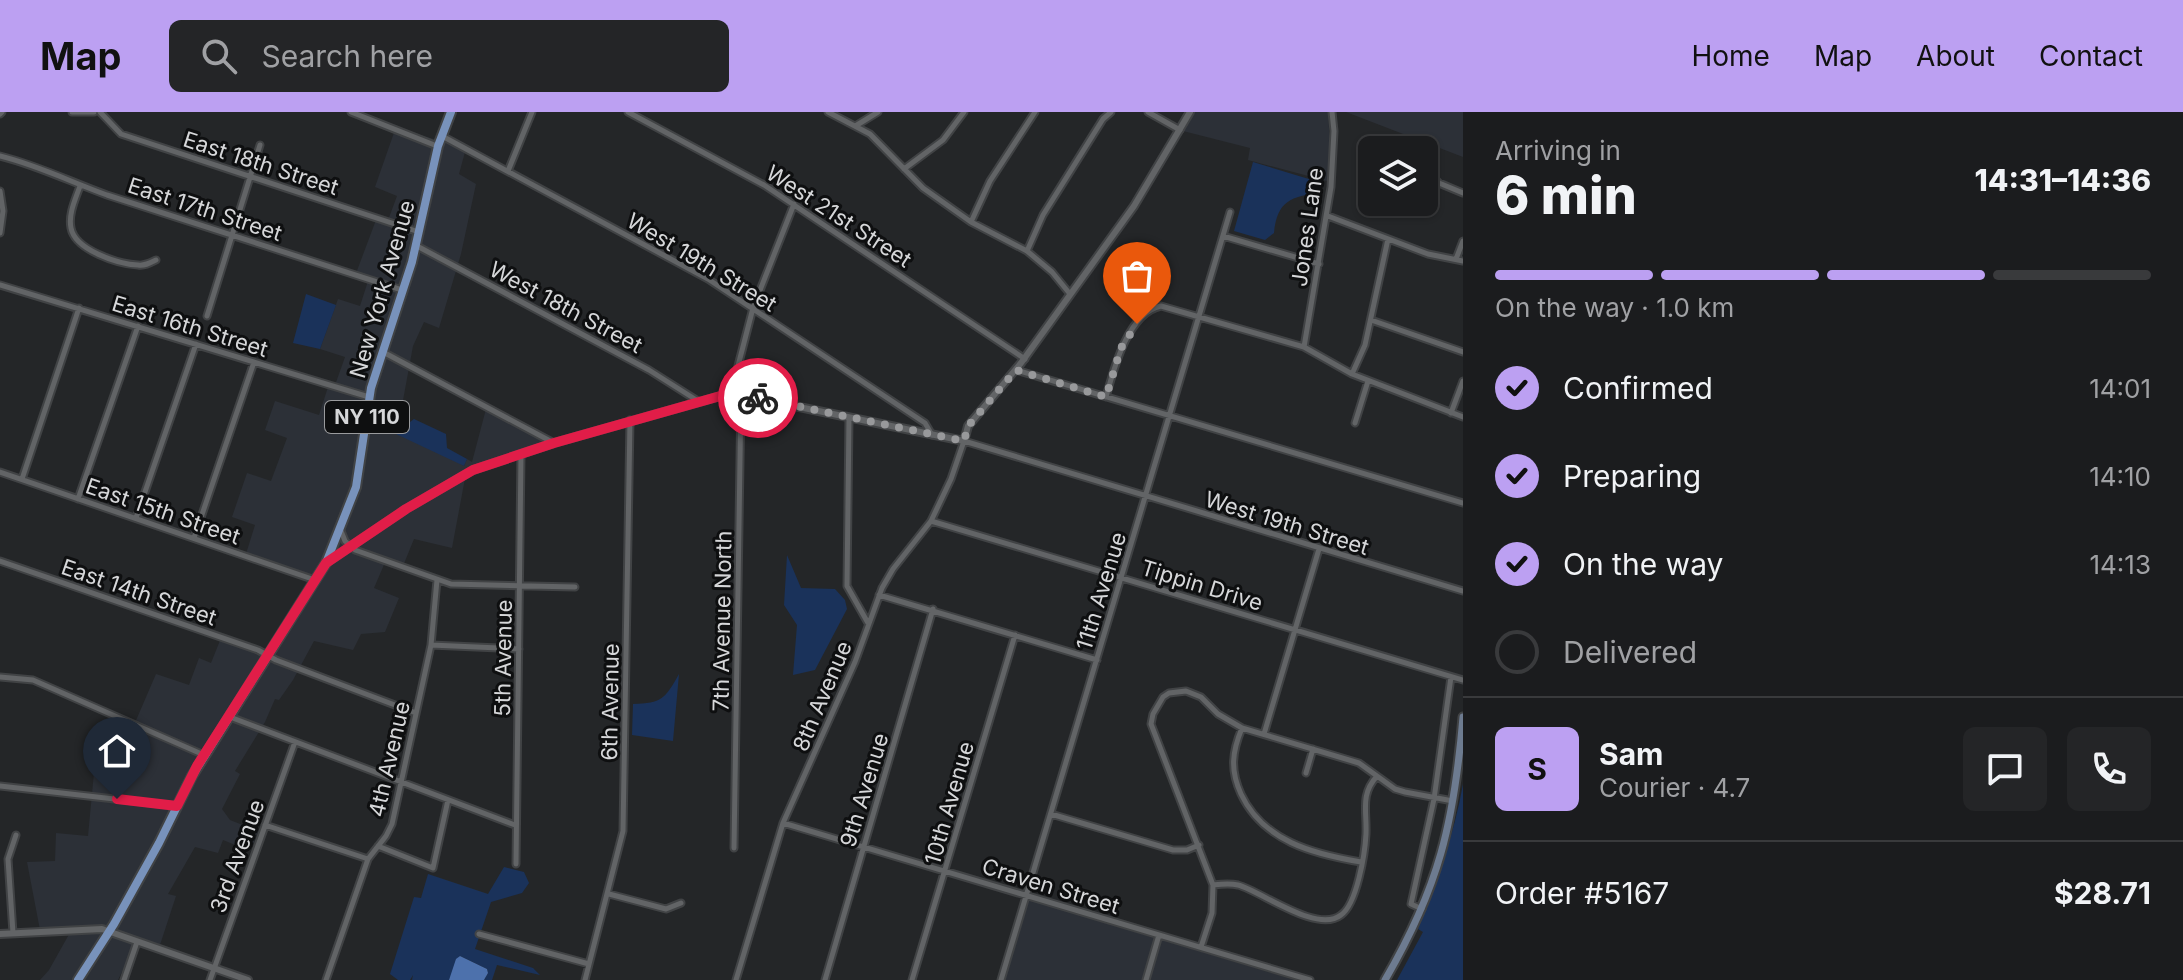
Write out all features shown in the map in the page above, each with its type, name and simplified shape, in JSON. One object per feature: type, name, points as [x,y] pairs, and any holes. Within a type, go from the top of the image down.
[{"type":"main road","name":"New York Avenue","points":[[78,980],[110,932],[204,755],[326,563],[341,531],[356,487],[370,397],[417,246],[438,146],[451,112]]},
{"type":"main road","points":[[1385,980],[1423,909],[1440,862],[1454,802],[1463,717]]},
{"type":"street","points":[[72,112],[94,112]]},
{"type":"street","name":"East 18th Street","points":[[100,112],[121,134],[420,233]]},
{"type":"street","points":[[351,112],[438,146]]},
{"type":"street","points":[[508,171],[532,112]]},
{"type":"street","name":"West 21st Street","points":[[628,112],[764,185],[1025,359]]},
{"type":"street","points":[[828,112],[870,134],[923,188],[971,222],[1027,251],[1052,272],[1071,295]]},
{"type":"street","points":[[857,125],[878,112]]},
{"type":"street","points":[[904,169],[943,140],[964,112]]},
{"type":"street","points":[[971,222],[990,181],[1035,112]]},
{"type":"street","points":[[1027,251],[1043,215],[1103,119],[1111,112]]},
{"type":"street","points":[[1148,112],[1180,130]]},
{"type":"street","points":[[868,624],[893,569],[931,521],[951,479],[968,426],[1025,359],[1134,206],[1190,112]]},
{"type":"street","name":"Jones Lane","points":[[1304,347],[1328,216],[1333,172],[1332,112]]},
{"type":"street","name":"West 19th Street","points":[[441,136],[708,279],[925,423],[932,435]]},
{"type":"street","points":[[207,316],[260,145]]},
{"type":"street","name":"East 17th Street","points":[[0,156],[32,164],[80,186],[402,290]]},
{"type":"street","points":[[1438,182],[1463,193]]},
{"type":"street","points":[[80,186],[70,223],[74,238],[80,245],[141,266],[156,260]]},
{"type":"street","points":[[0,191],[3,211],[0,233]]},
{"type":"street","points":[[731,393],[753,308],[794,204]]},
{"type":"street","name":"11th Avenue","points":[[1001,980],[1230,212]]},
{"type":"street","points":[[1328,216],[1428,254],[1460,260],[1463,241]]},
{"type":"street","points":[[1223,236],[1319,264]]},
{"type":"street","points":[[1352,374],[1365,345],[1388,239]]},
{"type":"street","name":"West 18th Street","points":[[417,246],[649,370],[698,401]]},
{"type":"street","points":[[1143,275],[1145,294],[1152,308]]},
{"type":"street","name":"East 16th Street","points":[[0,285],[370,397]]},
{"type":"street","points":[[1106,397],[1121,348],[1144,315],[1152,308],[1161,306],[1304,347],[1352,374],[1463,417]]},
{"type":"street","points":[[22,479],[79,308]]},
{"type":"street","points":[[1371,320],[1463,352]]},
{"type":"street","points":[[78,499],[138,326]]},
{"type":"street","points":[[136,518],[196,344]]},
{"type":"street","points":[[382,352],[554,443]]},
{"type":"street","points":[[194,538],[254,362]]},
{"type":"street","points":[[1016,370],[1463,503]]},
{"type":"street","points":[[1355,423],[1368,381]]},
{"type":"street","points":[[1451,413],[1463,381]]},
{"type":"street","points":[[326,563],[406,509],[473,470],[630,420],[731,393],[964,441]]},
{"type":"street","name":"7th Avenue North","points":[[734,848],[741,395]]},
{"type":"street","name":"8th Avenue","points":[[736,980],[783,823],[855,662],[868,624],[847,586],[849,418]]},
{"type":"street","name":"6th Avenue","points":[[585,980],[623,831],[630,420]]},
{"type":"street","name":"West 19th Street","points":[[964,441],[1463,591]]},
{"type":"street","name":"5th Avenue","points":[[516,864],[521,454]]},
{"type":"street","name":"East 15th Street","points":[[0,472],[315,580]]},
{"type":"street","name":"Tippin Drive","points":[[931,521],[1463,680]]},
{"type":"street","points":[[341,531],[351,547],[451,584],[575,587]]},
{"type":"street","points":[[1264,734],[1319,549]]},
{"type":"street","name":"East 14th Street","points":[[0,561],[232,640],[416,713]]},
{"type":"street","name":"4th Avenue","points":[[326,980],[368,859],[390,830],[431,645],[437,580]]},
{"type":"street","points":[[879,595],[1097,660]]},
{"type":"street","name":"9th Avenue","points":[[825,980],[933,609]]},
{"type":"street","name":"10th Avenue","points":[[912,980],[1015,635]]},
{"type":"street","points":[[431,645],[519,649]]},
{"type":"street","points":[[0,677],[33,680],[204,755]]},
{"type":"street","points":[[1423,909],[1411,904],[1434,799],[1451,677]]},
{"type":"street","points":[[1201,947],[1212,913],[1213,885],[1151,724],[1153,714],[1169,693],[1186,691],[1201,697],[1218,714],[1242,728],[1359,763],[1395,789],[1454,802]]},
{"type":"street","points":[[229,717],[515,825]]},
{"type":"street","points":[[1242,728],[1232,766],[1240,791],[1253,815],[1272,833],[1299,847],[1317,854],[1361,862]]},
{"type":"street","name":"3rd Avenue","points":[[210,980],[295,742]]},
{"type":"street","points":[[1306,773],[1313,749]]},
{"type":"street","points":[[1213,885],[1237,885],[1283,909],[1315,918],[1334,919],[1341,916],[1354,895],[1366,837],[1364,799],[1377,776]]},
{"type":"street","points":[[0,786],[177,806]]},
{"type":"street","points":[[378,846],[433,868],[448,800]]},
{"type":"street","points":[[1051,814],[1173,850],[1187,850],[1199,845]]},
{"type":"street","name":"Craven Street","points":[[783,823],[1310,980]]},
{"type":"street","points":[[265,825],[368,859]]},
{"type":"street","points":[[13,933],[8,859],[16,835]]},
{"type":"street","points":[[609,894],[666,909],[681,903]]},
{"type":"street","points":[[0,934],[98,929],[248,980]]},
{"type":"street","points":[[479,934],[589,964]]},
{"type":"street","points":[[1146,980],[1159,935]]},
{"type":"street","points":[[124,980],[137,942]]},
{"type":"shaded area","points":[[1195,112],[1328,112],[1330,144],[1327,181],[1248,160],[1250,148],[1183,131]]},
{"type":"shaded area","points":[[1346,112],[1463,112],[1463,157],[1438,147],[1438,136],[1408,136]]},
{"type":"shaded area","points":[[396,127],[465,152],[459,174],[476,184],[461,254],[439,328],[424,322],[413,346],[399,422],[385,416],[464,466],[467,459],[472,462],[486,409],[551,443],[466,473],[452,548],[414,539],[403,566],[386,560],[374,588],[399,598],[385,632],[361,634],[353,650],[314,641],[293,680],[279,700],[275,699],[265,722],[235,771],[240,774],[222,809],[230,820],[258,831],[250,851],[223,840],[218,853],[195,847],[168,894],[176,896],[158,951],[136,943],[118,980],[40,980],[72,929],[40,930],[27,862],[55,861],[56,833],[88,836],[95,762],[109,762],[112,716],[134,725],[156,674],[189,685],[199,658],[211,663],[221,638],[268,657],[316,581],[245,557],[255,525],[232,517],[247,473],[271,481],[287,438],[265,430],[275,401],[319,415],[328,387],[334,388],[345,357],[320,349],[338,299],[360,306],[368,281],[355,276],[376,220],[387,223],[397,196],[375,187]]},
{"type":"shaded area","points":[[1253,162],[1322,183],[1321,193],[1301,196],[1282,207],[1274,233],[1265,240],[1234,231]]},
{"type":"shaded area","points":[[306,294],[336,305],[320,349],[293,343]]},
{"type":"shaded area","points":[[385,416],[406,425],[414,419],[446,434],[447,448],[467,459],[464,466],[379,426]]},
{"type":"shaded area","points":[[787,555],[801,588],[835,589],[845,600],[847,609],[815,670],[793,675],[797,625],[784,605]]},
{"type":"shaded area","points":[[679,674],[673,741],[632,735],[633,704],[662,698]]},
{"type":"shaded area","points":[[1463,784],[1463,980],[1397,980],[1423,932],[1418,929],[1444,858]]},
{"type":"shaded area","points":[[504,867],[524,872],[529,883],[522,893],[491,902],[475,949],[533,968],[540,975],[497,965],[492,980],[484,980],[487,969],[460,956],[449,980],[412,980],[413,975],[410,980],[398,980],[390,974],[414,897],[421,898],[428,874],[488,894]]},
{"type":"shaded area","points":[[1029,900],[1295,980],[1005,980]]},
{"type":"shaded area","points":[[460,956],[487,969],[484,980],[449,980]]},
{"type":"way so far","points":[[758,398],[964,441],[968,426],[1016,370],[1106,397],[1121,348],[1137,324]]},
{"type":"route","points":[[117,799],[177,806],[197,766],[326,563],[406,509],[473,470],[554,443],[731,393],[758,398]]}]
